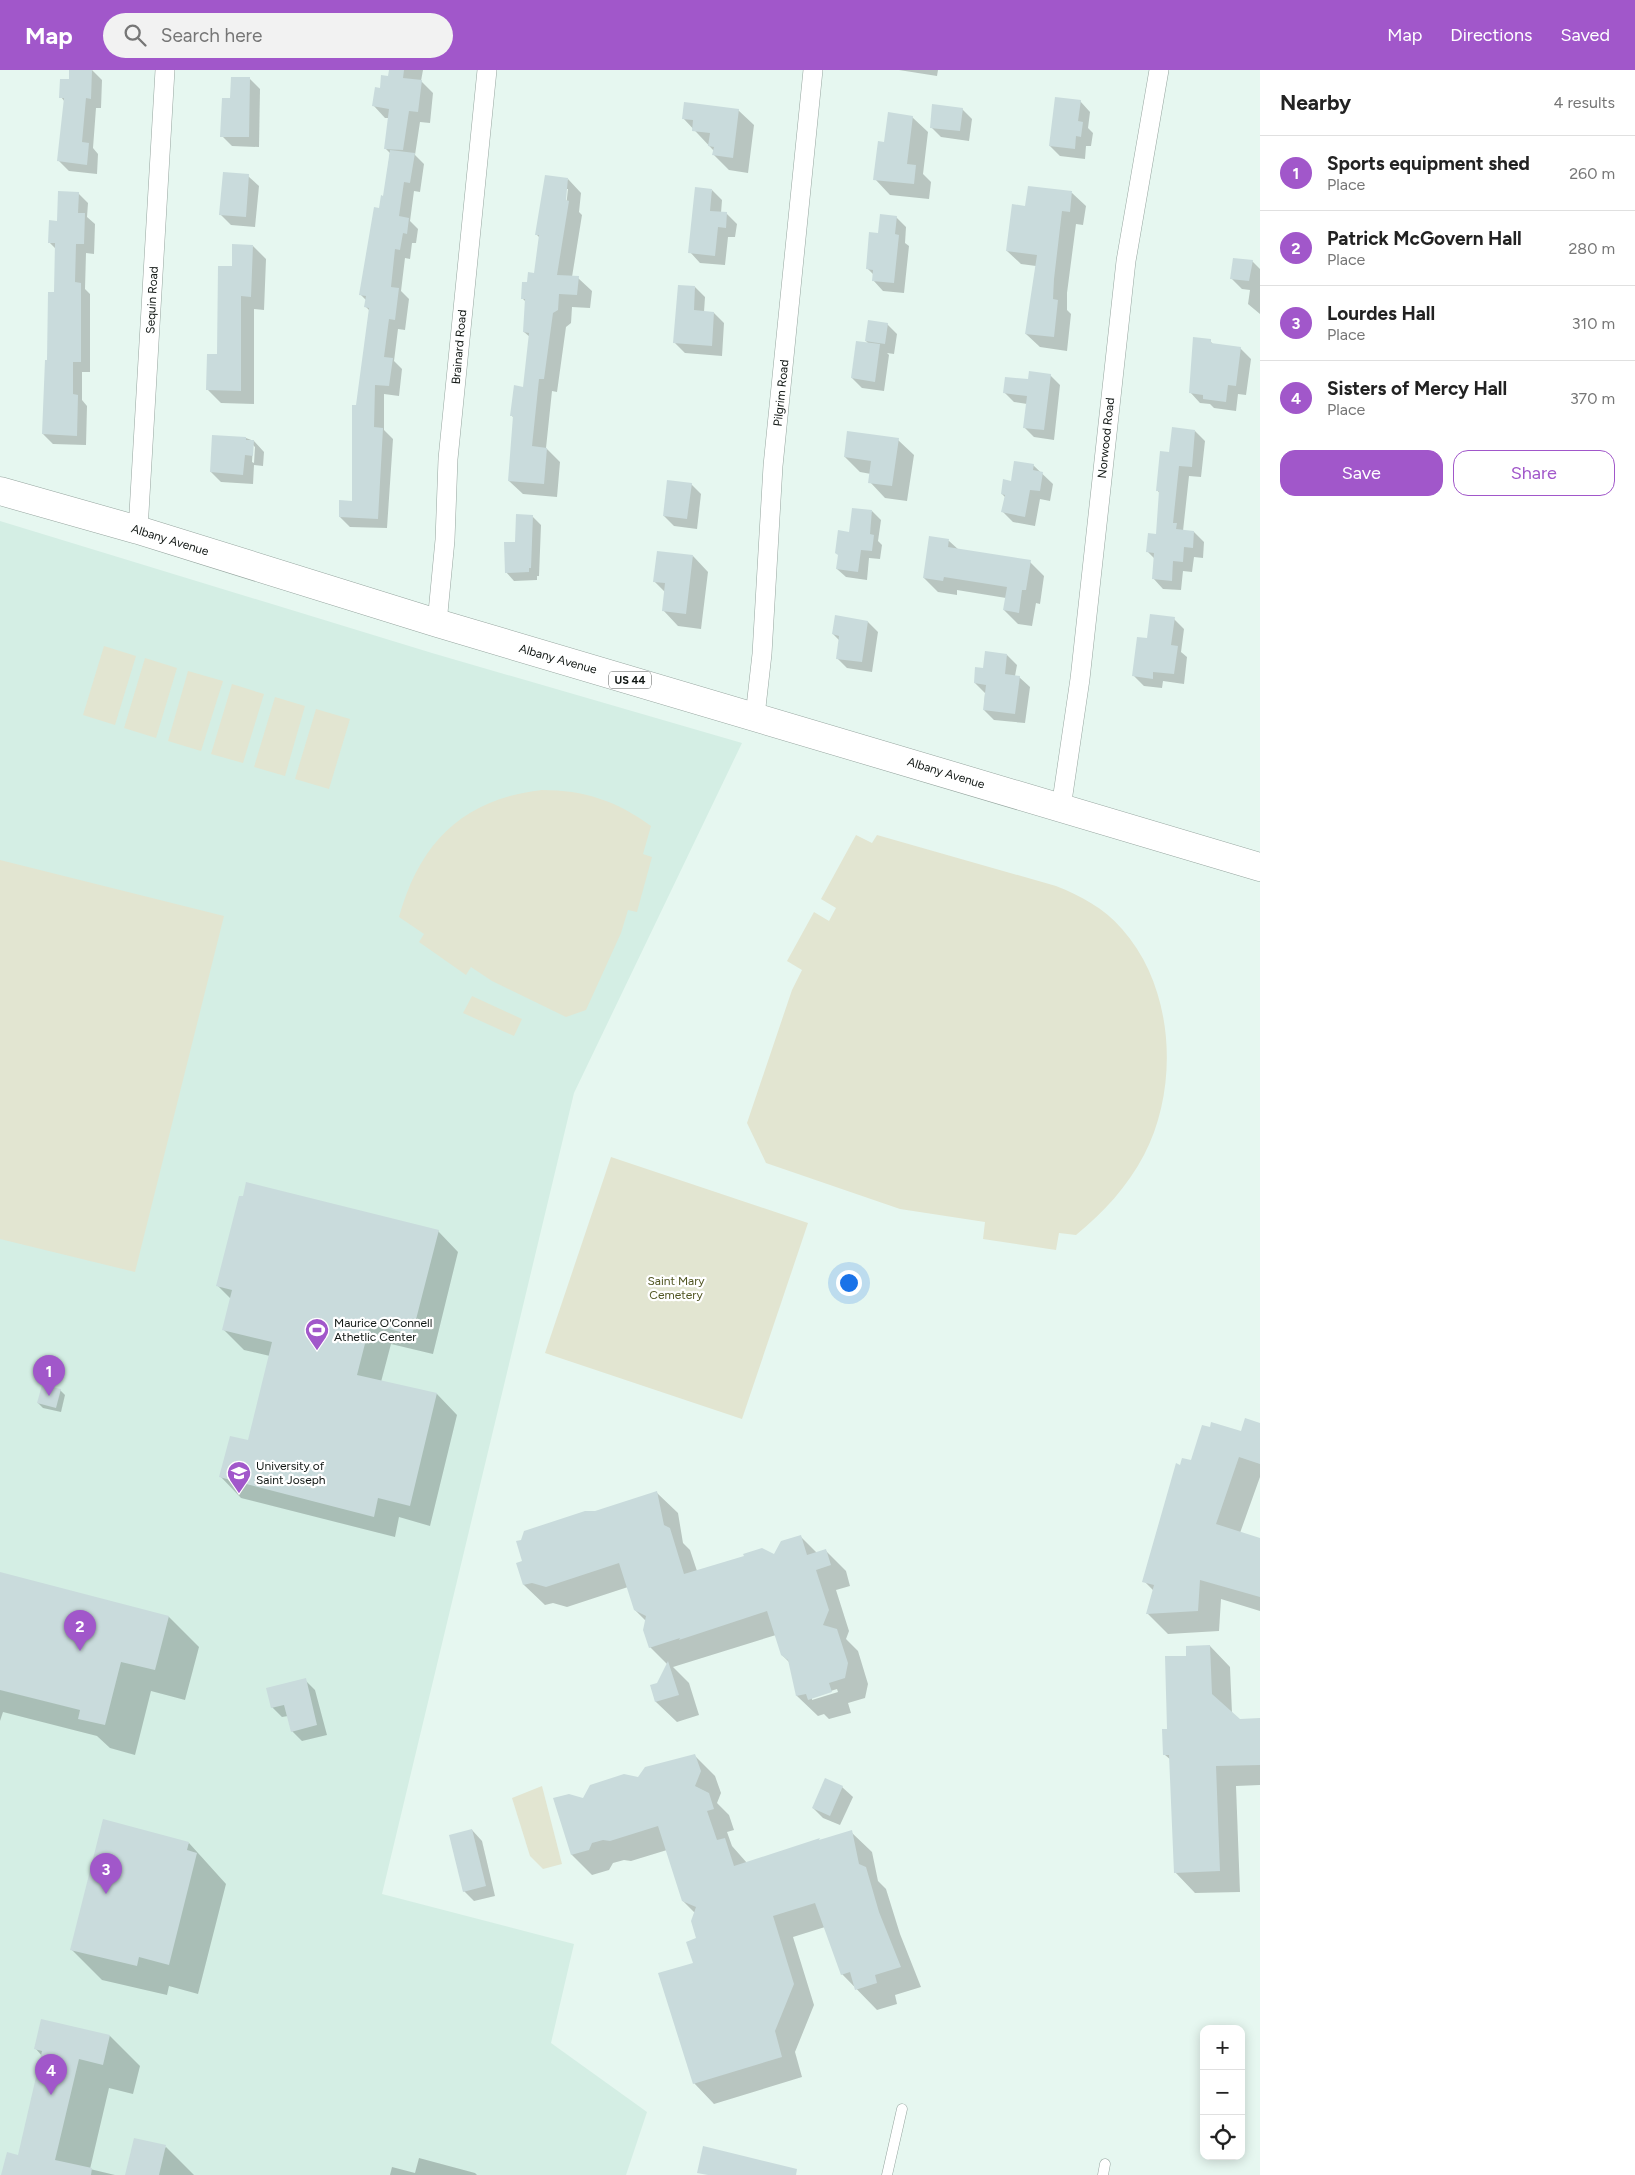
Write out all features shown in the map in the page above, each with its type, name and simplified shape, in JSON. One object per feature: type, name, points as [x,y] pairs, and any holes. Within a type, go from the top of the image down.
[{"type":"highway","name":"Albany Avenue","points":[[0,491],[138,530],[437,624],[1260,866]]},
{"type":"street","name":"Sequin Road","points":[[138,530],[165,70]]},
{"type":"street","name":"Brainard Road","points":[[437,624],[445,540],[449,449],[487,70]]},
{"type":"street","name":"Pilgrim Road","points":[[755,716],[762,654],[773,466],[813,70]]},
{"type":"street","name":"Norwood Road","points":[[1061,808],[1080,680],[1126,260],[1141,162],[1159,70]]},
{"type":"lane","points":[[887,2175],[902,2109]]},
{"type":"lane","points":[[1103,2175],[1106,2164]]},
{"type":"shaded area","name":"University of Saint Joseph","points":[[0,521],[432,653],[742,743],[574,1093],[382,1894],[574,1944],[551,2043],[647,2112],[626,2175],[0,2175]]},
{"type":"green space","points":[[104,646],[136,656],[115,725],[83,715]]},
{"type":"green space","points":[[145,658],[177,668],[156,738],[124,728]]},
{"type":"green space","points":[[188,671],[223,681],[201,751],[168,741]]},
{"type":"green space","points":[[232,684],[264,694],[243,763],[211,754]]},
{"type":"green space","points":[[275,697],[305,706],[285,776],[254,767]]},
{"type":"green space","points":[[316,709],[350,719],[329,789],[295,779]]},
{"type":"green space","points":[[542,790],[572,792],[600,799],[626,810],[651,826],[643,854],[652,857],[637,912],[628,910],[621,933],[586,1010],[566,1017],[492,981],[471,967],[466,975],[419,942],[424,934],[399,917],[408,890],[419,867],[433,846],[449,829],[468,814],[489,803],[514,795]]},
{"type":"green space","points":[[856,835],[872,843],[877,835],[1056,886],[1074,894],[1092,903],[1122,929],[1139,953],[1152,979],[1161,1008],[1166,1038],[1167,1068],[1163,1099],[1156,1128],[1144,1155],[1122,1188],[1105,1208],[1076,1235],[1059,1233],[1056,1250],[983,1239],[985,1222],[900,1209],[766,1163],[747,1123],[792,990],[802,970],[787,961],[814,912],[829,921],[836,908],[821,899]]},
{"type":"green space","points":[[0,860],[224,916],[135,1272],[0,1239]]},
{"type":"green space","points":[[472,996],[522,1019],[514,1036],[463,1013]]},
{"type":"green space","name":"Saint Mary Cemetery","points":[[611,1157],[808,1223],[742,1419],[545,1353]]},
{"type":"green space","points":[[542,1786],[562,1864],[543,1869],[530,1856],[512,1798]]},
{"type":"building","points":[[69,70],[92,70],[91,99],[86,98],[82,142],[89,143],[87,165],[57,161],[64,98],[59,98],[60,79],[69,79]]},
{"type":"building","points":[[389,70],[404,70],[403,78],[422,80],[418,112],[409,111],[403,150],[384,149],[389,109],[372,106],[375,87],[380,88],[381,75],[388,76]]},
{"type":"building","points":[[231,77],[250,77],[249,137],[220,137],[222,98],[230,98]]},
{"type":"building","points":[[1055,97],[1081,100],[1078,121],[1083,122],[1081,137],[1076,136],[1075,149],[1049,146]]},
{"type":"building","points":[[684,102],[739,109],[733,158],[712,155],[714,147],[708,146],[710,133],[692,131],[693,120],[682,119]]},
{"type":"building","points":[[932,104],[963,108],[960,131],[930,128]]},
{"type":"building","points":[[888,112],[913,116],[907,164],[916,165],[914,184],[873,180],[878,141],[884,142]]},
{"type":"building","points":[[390,150],[415,153],[410,183],[404,182],[399,216],[409,218],[407,234],[403,233],[400,250],[395,249],[391,287],[399,288],[395,320],[389,319],[384,357],[393,358],[389,386],[375,385],[374,427],[383,428],[378,519],[339,517],[339,500],[352,501],[352,405],[356,405],[369,308],[364,307],[366,296],[359,295],[374,207],[379,208],[381,195],[383,196]]},
{"type":"building","points":[[223,172],[249,174],[246,217],[219,215]]},
{"type":"building","points":[[545,175],[568,178],[566,200],[569,201],[557,275],[579,276],[577,295],[559,294],[558,310],[553,313],[544,379],[539,379],[532,446],[547,448],[544,484],[508,481],[513,416],[510,416],[514,385],[523,387],[529,333],[523,332],[525,299],[521,299],[522,282],[527,282],[528,272],[534,273],[539,235],[535,235]]},
{"type":"building","points":[[1028,186],[1072,191],[1070,212],[1062,211],[1054,279],[1053,299],[1058,300],[1054,337],[1025,334],[1037,255],[1006,251],[1012,204],[1025,206]]},
{"type":"building","points":[[695,187],[712,189],[710,211],[727,212],[726,228],[718,227],[715,256],[688,253]]},
{"type":"building","points":[[58,191],[79,192],[78,213],[85,213],[84,244],[76,244],[75,282],[81,283],[81,362],[73,362],[73,394],[78,395],[77,436],[42,434],[45,360],[47,360],[48,292],[54,292],[55,243],[48,243],[49,220],[57,221]]},
{"type":"building","points":[[880,214],[897,216],[895,234],[899,235],[894,283],[872,281],[873,270],[866,269],[869,232],[878,233]]},
{"type":"building","points":[[232,244],[253,245],[251,297],[241,296],[241,391],[206,390],[207,354],[217,354],[218,266],[232,266]]},
{"type":"building","points":[[1233,258],[1253,260],[1249,281],[1230,279]]},
{"type":"building","points":[[678,285],[695,286],[694,310],[714,312],[712,346],[673,343]]},
{"type":"building","points":[[868,320],[888,323],[885,344],[865,341]]},
{"type":"building","points":[[1193,337],[1211,339],[1211,343],[1241,347],[1236,386],[1228,385],[1226,402],[1203,399],[1203,395],[1189,393]]},
{"type":"building","points":[[856,341],[880,344],[875,382],[851,378]]},
{"type":"building","points":[[1029,371],[1051,374],[1044,430],[1023,428],[1027,396],[1003,393],[1005,377],[1028,379]]},
{"type":"building","points":[[1172,427],[1195,430],[1192,467],[1179,466],[1173,523],[1177,523],[1176,529],[1194,531],[1193,548],[1184,547],[1183,562],[1173,561],[1172,581],[1152,579],[1154,553],[1146,552],[1148,533],[1156,534],[1159,491],[1156,491],[1160,451],[1169,452]]},
{"type":"building","points":[[847,431],[899,438],[892,486],[868,483],[871,461],[844,457]]},
{"type":"building","points":[[212,435],[246,437],[246,440],[254,440],[253,456],[245,455],[243,475],[210,472]]},
{"type":"building","points":[[1014,461],[1034,464],[1033,470],[1043,472],[1040,491],[1030,490],[1025,517],[1001,512],[1005,495],[1001,494],[1003,479],[1011,481]]},
{"type":"building","points":[[667,480],[692,483],[687,519],[663,516]]},
{"type":"building","points":[[852,508],[872,510],[870,534],[874,535],[872,551],[861,550],[858,572],[836,569],[838,555],[835,553],[838,530],[849,532]]},
{"type":"building","points":[[516,514],[533,515],[531,568],[529,568],[529,572],[505,573],[504,542],[515,542]]},
{"type":"building","points":[[929,536],[949,539],[948,547],[1031,560],[1026,590],[1022,590],[1019,613],[1003,610],[1007,587],[944,577],[943,581],[923,578]]},
{"type":"building","points":[[657,551],[693,555],[686,614],[662,611],[665,583],[653,582]]},
{"type":"building","points":[[1150,614],[1175,617],[1171,645],[1178,646],[1174,674],[1153,672],[1153,679],[1132,676],[1137,637],[1147,638]]},
{"type":"building","points":[[835,615],[868,621],[862,662],[836,659],[839,636],[832,634]]},
{"type":"building","points":[[985,651],[1007,654],[1005,674],[1020,676],[1015,714],[983,710],[986,685],[974,683],[975,667],[983,668]]},
{"type":"building","name":"Maurice O'Connell Athetlic Center","points":[[246,1182],[439,1230],[412,1335],[370,1324],[357,1375],[437,1393],[410,1506],[378,1498],[374,1517],[219,1477],[230,1436],[248,1440],[272,1342],[222,1330],[232,1290],[216,1286],[239,1196],[243,1196]]},
{"type":"building","points":[[42,1385],[61,1389],[56,1408],[37,1403]]},
{"type":"building","points":[[1245,1418],[1260,1423],[1260,1464],[1239,1457],[1216,1524],[1260,1538],[1260,1597],[1200,1580],[1198,1611],[1146,1614],[1154,1585],[1142,1582],[1176,1463],[1180,1465],[1182,1458],[1191,1460],[1202,1425],[1210,1427],[1211,1422],[1241,1431]]},
{"type":"building","points":[[657,1491],[664,1525],[670,1528],[684,1574],[744,1556],[743,1554],[762,1548],[774,1554],[781,1541],[801,1535],[807,1555],[826,1549],[831,1565],[816,1570],[829,1610],[823,1625],[837,1629],[848,1663],[845,1678],[829,1683],[832,1692],[808,1700],[806,1694],[796,1696],[788,1660],[781,1655],[767,1611],[649,1648],[643,1630],[646,1616],[634,1610],[619,1563],[546,1587],[532,1583],[523,1585],[516,1563],[522,1561],[516,1541],[521,1540],[524,1531],[585,1511],[595,1511]]},
{"type":"building","points":[[0,1572],[169,1616],[155,1670],[121,1662],[105,1725],[78,1719],[80,1710],[0,1690]]},
{"type":"building","points":[[1210,1645],[1212,1694],[1240,1719],[1260,1718],[1260,1765],[1216,1766],[1220,1871],[1174,1873],[1169,1755],[1163,1755],[1162,1729],[1167,1729],[1165,1656],[1186,1656],[1186,1646]]},
{"type":"building","points":[[668,1661],[679,1695],[655,1702],[650,1685],[657,1683]]},
{"type":"building","points":[[306,1678],[317,1725],[291,1732],[284,1705],[271,1708],[266,1688]]},
{"type":"building","points":[[695,1754],[701,1771],[695,1786],[709,1793],[714,1809],[707,1811],[717,1840],[725,1838],[734,1866],[820,1838],[819,1840],[852,1830],[859,1864],[866,1867],[879,1912],[901,1967],[875,1975],[877,1983],[855,1990],[850,1972],[841,1975],[815,1903],[773,1916],[794,1984],[775,2031],[782,2057],[693,2084],[658,1973],[693,1963],[686,1942],[696,1938],[691,1921],[696,1907],[682,1901],[658,1826],[610,1841],[603,1840],[592,1843],[589,1850],[571,1855],[553,1798],[569,1794],[583,1798],[590,1785],[624,1774],[638,1777],[645,1767]]},
{"type":"building","points":[[825,1778],[843,1786],[830,1816],[812,1808]]},
{"type":"building","points":[[103,1819],[189,1842],[187,1850],[197,1853],[169,1965],[139,1957],[137,1966],[70,1950]]},
{"type":"building","points":[[472,1829],[486,1886],[463,1892],[449,1835]]},
{"type":"building","points":[[41,2019],[110,2035],[103,2065],[79,2059],[55,2160],[92,2168],[91,2175],[1,2175],[7,2152],[18,2155],[42,2051],[34,2049]]},
{"type":"building","points":[[134,2138],[166,2145],[159,2175],[125,2175]]},
{"type":"building","points":[[703,2146],[797,2169],[796,2175],[708,2175],[697,2173]]},
{"type":"place","name":"Maurice O'Connell Athetlic Center","points":[[317,1351]]},
{"type":"place","name":"Sports equipment shed","points":[[49,1396]]},
{"type":"place","name":"University of Saint Joseph","points":[[239,1494]]},
{"type":"place","name":"Patrick McGovern Hall","points":[[80,1651]]},
{"type":"place","name":"Lourdes Hall","points":[[106,1894]]},
{"type":"place","name":"Sisters of Mercy Hall","points":[[51,2095]]}]
